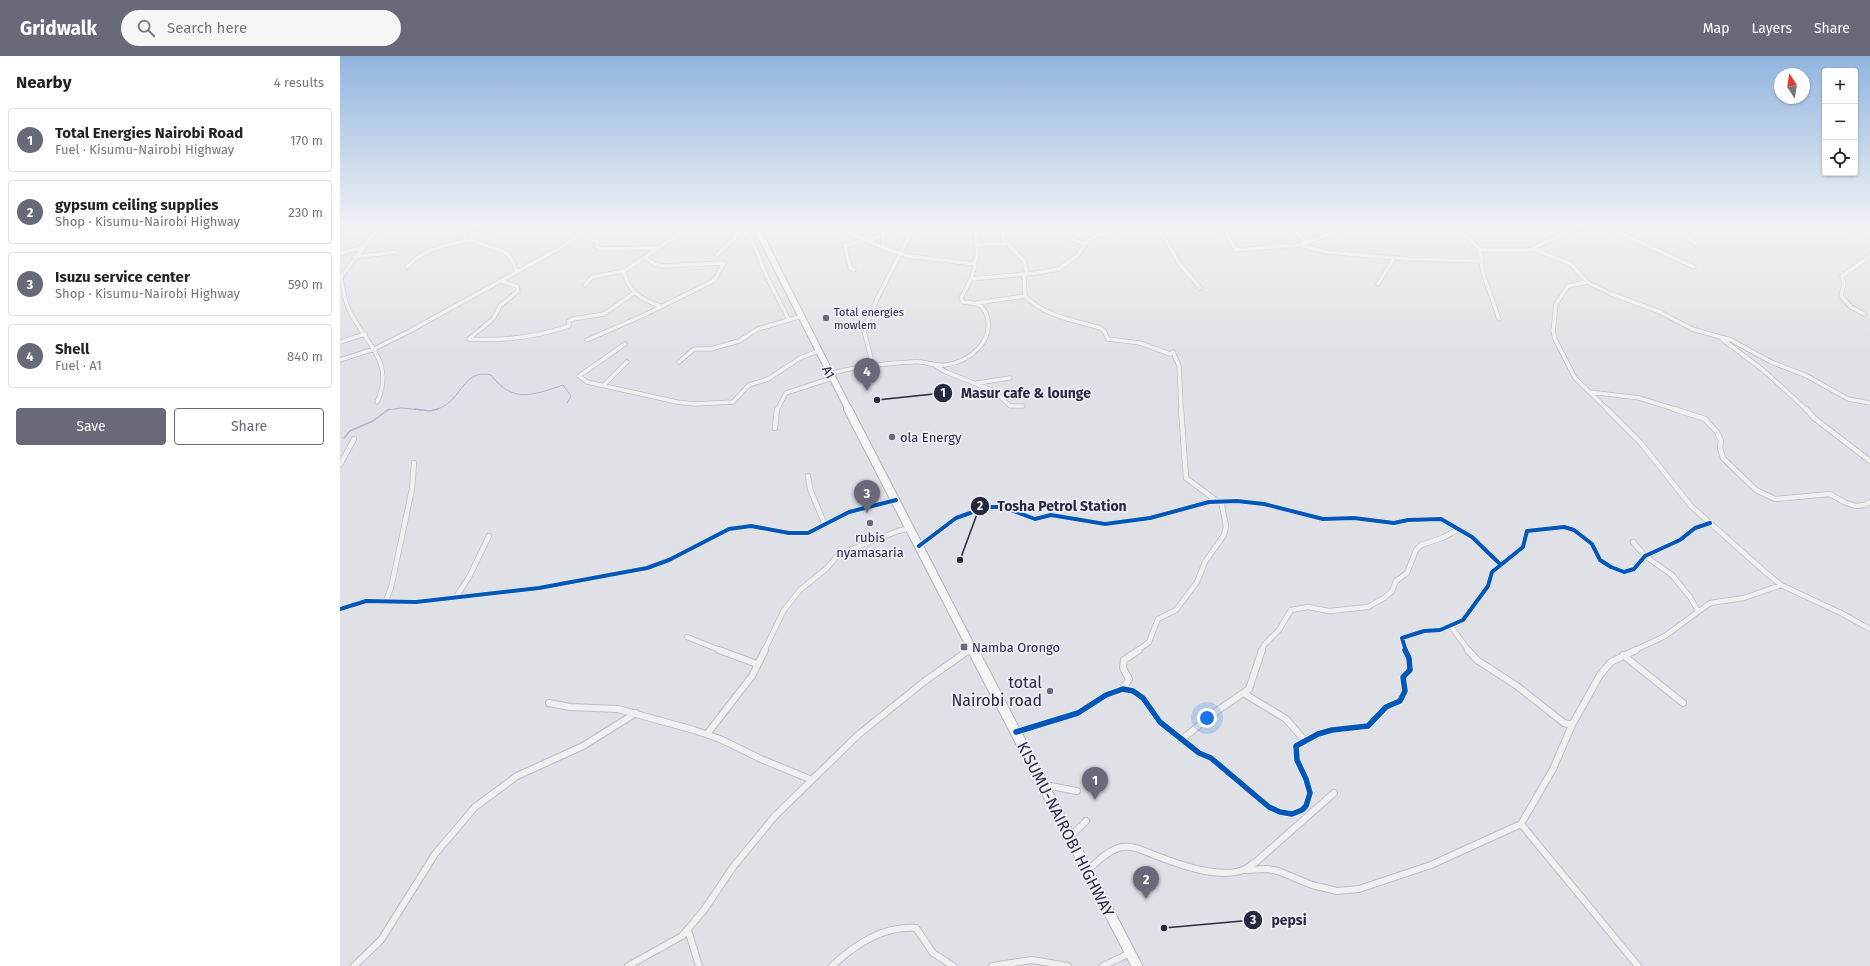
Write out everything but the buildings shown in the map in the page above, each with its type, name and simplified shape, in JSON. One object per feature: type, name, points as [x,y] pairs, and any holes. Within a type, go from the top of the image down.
[{"type":"highway","name":"A1","points":[[778,269],[818,351],[864,437]]},
{"type":"highway","name":"KISUMU-NAIROBI HIGHWAY","points":[[864,437],[1137,966]]},
{"type":"street","points":[[346,269],[341,277],[344,302],[374,349],[383,370],[384,381],[377,402]]},
{"type":"street","points":[[340,360],[374,349],[453,308],[519,269]]},
{"type":"street","points":[[588,340],[714,281],[720,269]]},
{"type":"street","points":[[764,269],[789,320]]},
{"type":"street","points":[[873,366],[864,331],[877,299],[893,269]]},
{"type":"street","points":[[775,428],[776,412],[786,393],[831,376],[842,370],[917,362],[932,363],[940,366],[948,365],[970,355],[984,345],[987,338],[986,314],[982,306],[963,302],[961,298],[971,279],[973,269]]},
{"type":"street","points":[[1025,269],[1025,296],[1036,307],[1047,313],[1100,328],[1104,331],[1108,339],[1140,343],[1170,354],[1173,352],[1179,366],[1186,478],[1219,501],[1226,526],[1224,535],[1205,562],[1198,582],[1176,610],[1158,619],[1149,642],[1124,660],[1123,667],[1129,679],[1124,689]]},
{"type":"street","points":[[971,279],[1056,269]]},
{"type":"street","points":[[1184,269],[1200,288]]},
{"type":"street","points":[[1378,284],[1387,269]]},
{"type":"street","points":[[1482,269],[1499,319]]},
{"type":"street","points":[[1576,269],[1587,282],[1609,293],[1660,312],[1692,329],[1730,340],[1771,362],[1807,376],[1848,399],[1870,403]]},
{"type":"street","points":[[1851,269],[1842,276],[1844,284],[1841,296],[1851,307],[1864,314]]},
{"type":"street","points":[[585,285],[589,279],[594,277],[624,271],[634,293],[642,299],[660,306]]},
{"type":"street","points":[[499,281],[517,286],[518,291],[500,306],[493,320],[469,339],[526,337],[546,334],[569,326],[569,321],[573,319],[604,314],[634,293]]},
{"type":"street","points":[[1587,282],[1567,287],[1563,296],[1556,304],[1553,331],[1571,372],[1589,392],[1640,442],[1681,494],[1710,523],[1782,585],[1842,613],[1870,629]]},
{"type":"street","points":[[975,304],[1025,296]]},
{"type":"street","points":[[679,362],[694,349],[711,349],[739,341],[758,329],[802,316]]},
{"type":"street","points":[[340,342],[365,334]]},
{"type":"street","points":[[1719,337],[1763,370],[1800,403],[1814,418],[1870,461]]},
{"type":"street","points":[[624,344],[579,376],[587,382],[628,392],[677,402],[695,404],[730,403],[736,400],[749,385],[768,379],[800,358],[818,351]]},
{"type":"street","points":[[604,385],[627,362]]},
{"type":"street","points":[[932,363],[946,372],[994,391],[1010,406],[1023,406]]},
{"type":"street","points":[[975,383],[1010,378]]},
{"type":"street","points":[[1589,392],[1639,398],[1705,419],[1717,432],[1721,441],[1720,448],[1724,458],[1756,490],[1770,497],[1781,499],[1830,494],[1837,500],[1852,505],[1865,506],[1870,502]]},
{"type":"street","points":[[340,465],[354,440]]},
{"type":"street","points":[[386,600],[391,588],[412,489],[414,463]]},
{"type":"street","points":[[808,476],[810,490],[825,525]]},
{"type":"street","points":[[340,609],[366,601],[386,600],[416,602],[552,586],[661,565],[720,533],[744,526],[766,527],[800,534],[813,532],[841,515],[854,510],[896,500]]},
{"type":"street","points":[[920,546],[941,528],[956,518],[987,507],[1003,507],[1035,519],[1051,515],[1105,524],[1150,518],[1219,501],[1237,501],[1251,502],[1323,519],[1354,518],[1394,523],[1408,520],[1440,519],[1459,529],[1478,542],[1500,564]]},
{"type":"street","points":[[1016,732],[1078,713],[1106,695],[1124,689],[1133,691],[1143,698],[1160,722],[1181,740],[1200,753],[1211,758],[1269,807],[1278,813],[1287,815],[1304,808],[1309,801],[1310,790],[1295,752],[1296,746],[1318,734],[1332,730],[1368,726],[1386,708],[1400,701],[1405,691],[1403,677],[1410,670],[1410,665],[1402,638],[1424,631],[1440,630],[1463,620],[1488,586],[1492,572],[1500,564],[1520,551],[1527,531],[1558,527],[1570,528],[1592,544],[1600,560],[1624,572],[1634,569],[1646,556],[1680,540],[1695,528],[1710,523]]},
{"type":"street","points":[[707,734],[752,676],[757,664],[778,627],[787,605],[800,590],[827,568],[835,557],[848,549],[898,531],[911,528]]},
{"type":"street","points":[[1181,740],[1217,711],[1244,694],[1250,686],[1264,645],[1279,630],[1291,610],[1308,607],[1329,611],[1361,610],[1368,607],[1384,598],[1392,591],[1396,582],[1407,573],[1416,550],[1421,545],[1442,538],[1459,529]]},
{"type":"street","points":[[456,597],[469,577],[489,536]]},
{"type":"street","points":[[1633,542],[1646,556],[1672,575],[1690,597],[1698,611]]},
{"type":"street","points":[[1087,870],[1115,850],[1128,847],[1177,863],[1222,872],[1268,869],[1312,885],[1337,891],[1359,889],[1431,865],[1521,824],[1553,769],[1572,724],[1593,690],[1600,675],[1611,662],[1666,636],[1710,603],[1744,598],[1782,585]]},
{"type":"street","points":[[1450,626],[1461,642],[1478,660],[1501,675],[1564,723],[1572,724]]},
{"type":"street","points":[[687,637],[757,664]]},
{"type":"street","points":[[628,966],[673,942],[688,930],[738,861],[775,816],[858,736],[925,681],[972,647]]},
{"type":"street","points":[[1623,655],[1683,703]]},
{"type":"street","points":[[1244,694],[1286,720],[1305,741]]},
{"type":"street","points":[[549,703],[570,707],[591,707],[636,714],[707,734],[761,759],[812,780]]},
{"type":"street","points":[[354,966],[381,940],[435,854],[475,807],[496,793],[517,776],[583,746],[636,714]]},
{"type":"street","points":[[1043,785],[1077,791]]},
{"type":"street","points":[[1243,870],[1256,862],[1334,793]]},
{"type":"street","points":[[1070,837],[1086,821]]},
{"type":"street","points":[[1521,824],[1638,966]]},
{"type":"street","points":[[832,966],[842,956],[863,942],[885,932],[904,926],[916,928],[933,953],[953,966]]},
{"type":"street","points":[[688,930],[699,966]]},
{"type":"street","points":[[1103,966],[1130,953]]},
{"type":"street","points":[[992,966],[1032,960],[1068,966]]},
{"type":"waterway","points":[[433,410],[443,407],[450,402],[467,382],[473,377],[481,374],[491,375],[499,384],[516,394],[533,394],[563,385],[571,396],[567,403]]},
{"type":"waterway","points":[[388,410],[401,408],[422,410]]},
{"type":"waterway","points":[[344,438],[350,431],[373,421],[389,409]]},
{"type":"waterway","points":[[415,409],[430,411],[438,409]]},
{"type":"cycle path","points":[[340,609],[366,601],[378,600],[416,602],[539,588],[647,568],[669,560],[729,529],[741,526],[751,526],[789,533],[808,533],[817,530],[843,514],[896,500]]},
{"type":"cycle path","points":[[919,546],[956,518],[987,507],[1003,507],[1035,519],[1051,515],[1105,524],[1150,518],[1209,502],[1237,501],[1264,504],[1323,519],[1354,518],[1394,523],[1408,520],[1441,519],[1472,537],[1500,564]]},
{"type":"cycle path","points":[[1016,732],[1078,713],[1106,695],[1123,689],[1133,691],[1143,698],[1160,722],[1199,753],[1211,758],[1269,807],[1280,812],[1292,814],[1297,813],[1306,806],[1310,793],[1309,786],[1297,760],[1296,746],[1318,734],[1332,730],[1368,726],[1386,707],[1400,701],[1405,691],[1403,677],[1410,670],[1409,658],[1402,642],[1402,638],[1424,631],[1440,630],[1463,620],[1488,586],[1492,572],[1523,547],[1527,531],[1564,527],[1574,530],[1592,544],[1600,560],[1611,567],[1624,572],[1634,569],[1645,556],[1680,540],[1695,528],[1710,523]]},
{"type":"place","name":"Total energies mowlem","points":[[826,318]]},
{"type":"place","name":"Shell","points":[[867,391]]},
{"type":"place","name":"Masur cafe & lounge","points":[[877,400]]},
{"type":"place","name":"ola Energy","points":[[892,437]]},
{"type":"place","name":"Isuzu service center","points":[[867,513]]},
{"type":"place","name":"rubis nyamasaria","points":[[870,523]]},
{"type":"place","name":"Tosha Petrol Station","points":[[960,560]]},
{"type":"place","name":"Namba Orongo","points":[[964,647]]},
{"type":"place","name":"total Nairobi road","points":[[1050,691]]},
{"type":"place","name":"Total Energies Nairobi Road","points":[[1095,800]]},
{"type":"place","name":"gypsum ceiling supplies","points":[[1146,899]]},
{"type":"place","name":"pepsi","points":[[1164,928]]}]
